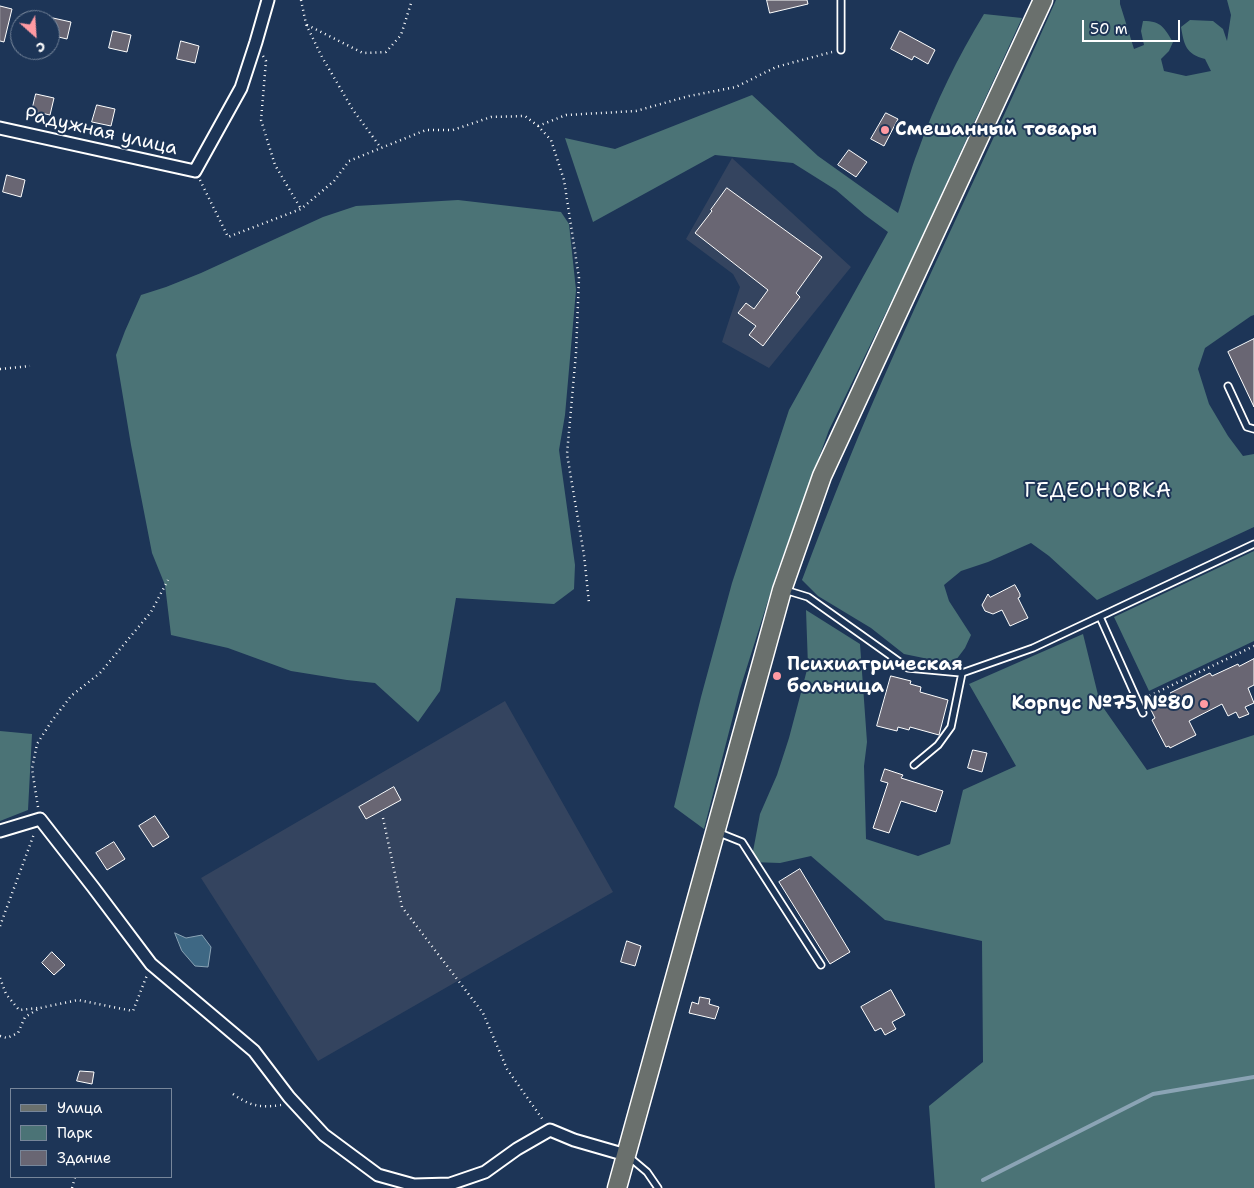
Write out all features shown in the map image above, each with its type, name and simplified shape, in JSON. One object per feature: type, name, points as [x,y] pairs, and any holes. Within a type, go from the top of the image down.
[{"type":"main road","points":[[616,1188],[782,590],[822,476],[1044,0]]},
{"type":"street","points":[[195,171],[241,88],[268,0]]},
{"type":"street","name":"Радужная улица","points":[[0,128],[195,171]]},
{"type":"street","points":[[0,831],[40,819],[151,964],[254,1052],[295,1103],[324,1135],[378,1175],[414,1185],[450,1184],[485,1172],[517,1149],[550,1130],[574,1140],[626,1155]]},
{"type":"lane","points":[[841,0],[841,50]]},
{"type":"lane","points":[[1228,386],[1247,427],[1254,429]]},
{"type":"lane","points":[[782,590],[808,597],[908,668],[962,673],[1033,648],[1254,544]]},
{"type":"lane","points":[[1100,617],[1143,713]]},
{"type":"lane","points":[[914,765],[938,745],[951,727],[962,673]]},
{"type":"lane","points":[[715,831],[742,842],[821,965]]},
{"type":"lane","points":[[626,1155],[647,1172],[658,1188]]},
{"type":"path","points":[[301,0],[306,24],[322,57],[353,110],[380,148]]},
{"type":"path","points":[[306,24],[363,53],[386,52],[401,34],[412,0]]},
{"type":"path","points":[[256,42],[266,62],[261,120],[275,165],[301,209]]},
{"type":"path","points":[[538,126],[566,115],[636,111],[689,96],[736,87],[776,67],[841,50]]},
{"type":"path","points":[[195,171],[228,237],[301,209],[334,180],[348,161],[426,130],[453,130],[491,117],[525,116],[538,126],[550,140],[564,180],[579,278],[576,352],[567,454],[584,555],[589,603]]},
{"type":"path","points":[[0,368],[30,366]]},
{"type":"path","points":[[0,926],[40,819],[32,769],[37,744],[70,696],[100,673],[151,612],[168,580]]},
{"type":"path","points":[[1138,701],[1254,646]]},
{"type":"path","points":[[384,818],[402,907],[483,1012],[506,1069],[550,1130]]},
{"type":"path","points":[[0,978],[6,994],[19,1010],[40,1008],[78,1000],[133,1012],[151,964]]},
{"type":"path","points":[[0,1036],[7,1038],[18,1033],[26,1016],[40,1008]]},
{"type":"path","points":[[233,1094],[244,1103],[265,1107],[295,1103]]},
{"type":"shaded area","points":[[732,158],[851,267],[769,368],[722,342],[740,287],[733,274],[686,239]]},
{"type":"shaded area","points":[[505,701],[613,892],[318,1061],[201,878]]},
{"type":"shaded area","points":[[175,933],[186,938],[202,935],[211,947],[208,967],[195,966],[182,951]]},
{"type":"green space","points":[[1056,0],[1120,0],[1134,49],[1144,45],[1141,31],[1143,21],[1154,22],[1162,26],[1173,42],[1169,51],[1161,59],[1164,71],[1186,76],[1211,71],[1205,59],[1187,48],[1181,27],[1190,20],[1213,21],[1223,29],[1227,41],[1231,15],[1227,0],[1254,0],[1254,315],[1205,348],[1198,369],[1209,404],[1228,436],[1243,456],[1254,454],[1254,527],[1097,600],[1049,556],[1031,543],[988,562],[961,571],[944,585],[949,601],[971,635],[965,648],[953,664],[904,654],[871,628],[818,596],[802,580],[882,380]]},
{"type":"green space","points":[[984,14],[1022,18],[907,269],[829,430],[777,572],[740,689],[704,829],[674,807],[732,583],[789,410],[888,232],[836,190],[793,163],[715,155],[593,222],[565,138],[615,149],[752,95],[818,156],[898,213],[915,159],[939,98]]},
{"type":"green space","points":[[458,200],[561,212],[569,224],[576,290],[565,415],[559,450],[575,565],[574,589],[554,604],[456,598],[440,691],[418,722],[375,683],[291,671],[228,648],[171,635],[165,585],[152,553],[116,355],[141,295],[201,273],[323,217],[356,206]]},
{"type":"green space","points":[[1254,551],[1254,641],[1149,691],[1114,617]]},
{"type":"green space","points":[[806,610],[860,644],[867,742],[864,766],[866,839],[918,856],[950,844],[963,790],[1016,766],[969,684],[1083,634],[1100,703],[1147,770],[1254,735],[1254,1188],[935,1188],[929,1106],[983,1062],[982,941],[885,920],[811,856],[780,863],[751,862],[760,814],[777,775],[789,738],[808,666]]},
{"type":"green space","points":[[0,731],[32,734],[28,810],[0,821]]},
{"type":"building","points":[[767,0],[807,0],[808,4],[770,13]]},
{"type":"building","points":[[0,6],[12,9],[10,10],[4,42],[0,41]]},
{"type":"building","points":[[60,20],[71,22],[67,39],[60,37]]},
{"type":"building","points":[[113,31],[131,35],[127,52],[109,48]]},
{"type":"building","points":[[900,31],[935,50],[928,64],[914,56],[912,60],[891,49]]},
{"type":"building","points":[[181,41],[199,46],[195,63],[177,59]]},
{"type":"building","points":[[36,94],[54,98],[50,115],[32,111]]},
{"type":"building","points":[[97,105],[115,109],[111,126],[92,122]]},
{"type":"building","name":"Смешанный товары","points":[[886,113],[898,119],[884,146],[871,139]]},
{"type":"building","points":[[849,150],[867,162],[856,177],[838,165]]},
{"type":"building","points":[[7,175],[25,180],[21,197],[3,192]]},
{"type":"building","points":[[727,188],[822,257],[796,293],[800,297],[763,346],[749,335],[756,326],[738,313],[746,303],[754,309],[768,290],[695,233]]},
{"type":"building","points":[[1254,339],[1254,407],[1228,352]]},
{"type":"building","points":[[1015,585],[1020,594],[1018,598],[1028,618],[1010,626],[1002,610],[993,614],[985,611],[982,605],[988,594],[990,597]]},
{"type":"building","name":"Корпус №75 №80","points":[[1254,659],[1254,685],[1248,688],[1254,703],[1245,707],[1249,714],[1239,718],[1236,712],[1228,716],[1222,704],[1189,721],[1196,735],[1170,748],[1169,746],[1166,747],[1152,720],[1155,718],[1149,706],[1210,673],[1212,676]]},
{"type":"building","points":[[891,676],[911,681],[910,684],[921,687],[920,692],[948,700],[939,735],[910,727],[909,730],[898,727],[897,731],[877,726]]},
{"type":"building","points":[[973,750],[987,753],[982,772],[968,768]]},
{"type":"building","points":[[885,769],[903,775],[901,778],[943,791],[936,812],[901,801],[889,833],[873,828],[888,783],[881,781]]},
{"type":"building","points":[[394,787],[401,800],[366,819],[359,807]]},
{"type":"building","points":[[155,816],[169,837],[153,847],[139,826]]},
{"type":"building","points":[[114,842],[125,859],[107,870],[96,853]]},
{"type":"building","points":[[800,869],[850,952],[830,964],[779,882]]},
{"type":"building","points":[[627,941],[641,946],[635,966],[621,962]]},
{"type":"building","points":[[52,952],[65,965],[54,975],[42,963]]},
{"type":"building","points":[[891,990],[905,1015],[892,1022],[896,1029],[885,1035],[881,1028],[875,1031],[861,1007]]},
{"type":"building","points":[[700,997],[710,999],[709,1004],[719,1007],[715,1019],[689,1013],[692,1002],[698,1004]]},
{"type":"building","points":[[80,1071],[94,1072],[92,1084],[77,1081]]},
{"type":"waterway","points":[[983,1180],[1153,1094],[1254,1077]]},
{"type":"place","name":"Смешанный товары","points":[[885,130]]},
{"type":"place","name":"Психиатрическая больница","points":[[777,676]]},
{"type":"place","name":"Корпус №75 №80","points":[[1204,704]]},
{"type":"district","name":"ГЕДЕОНОВКА","points":[[1098,492]]}]
